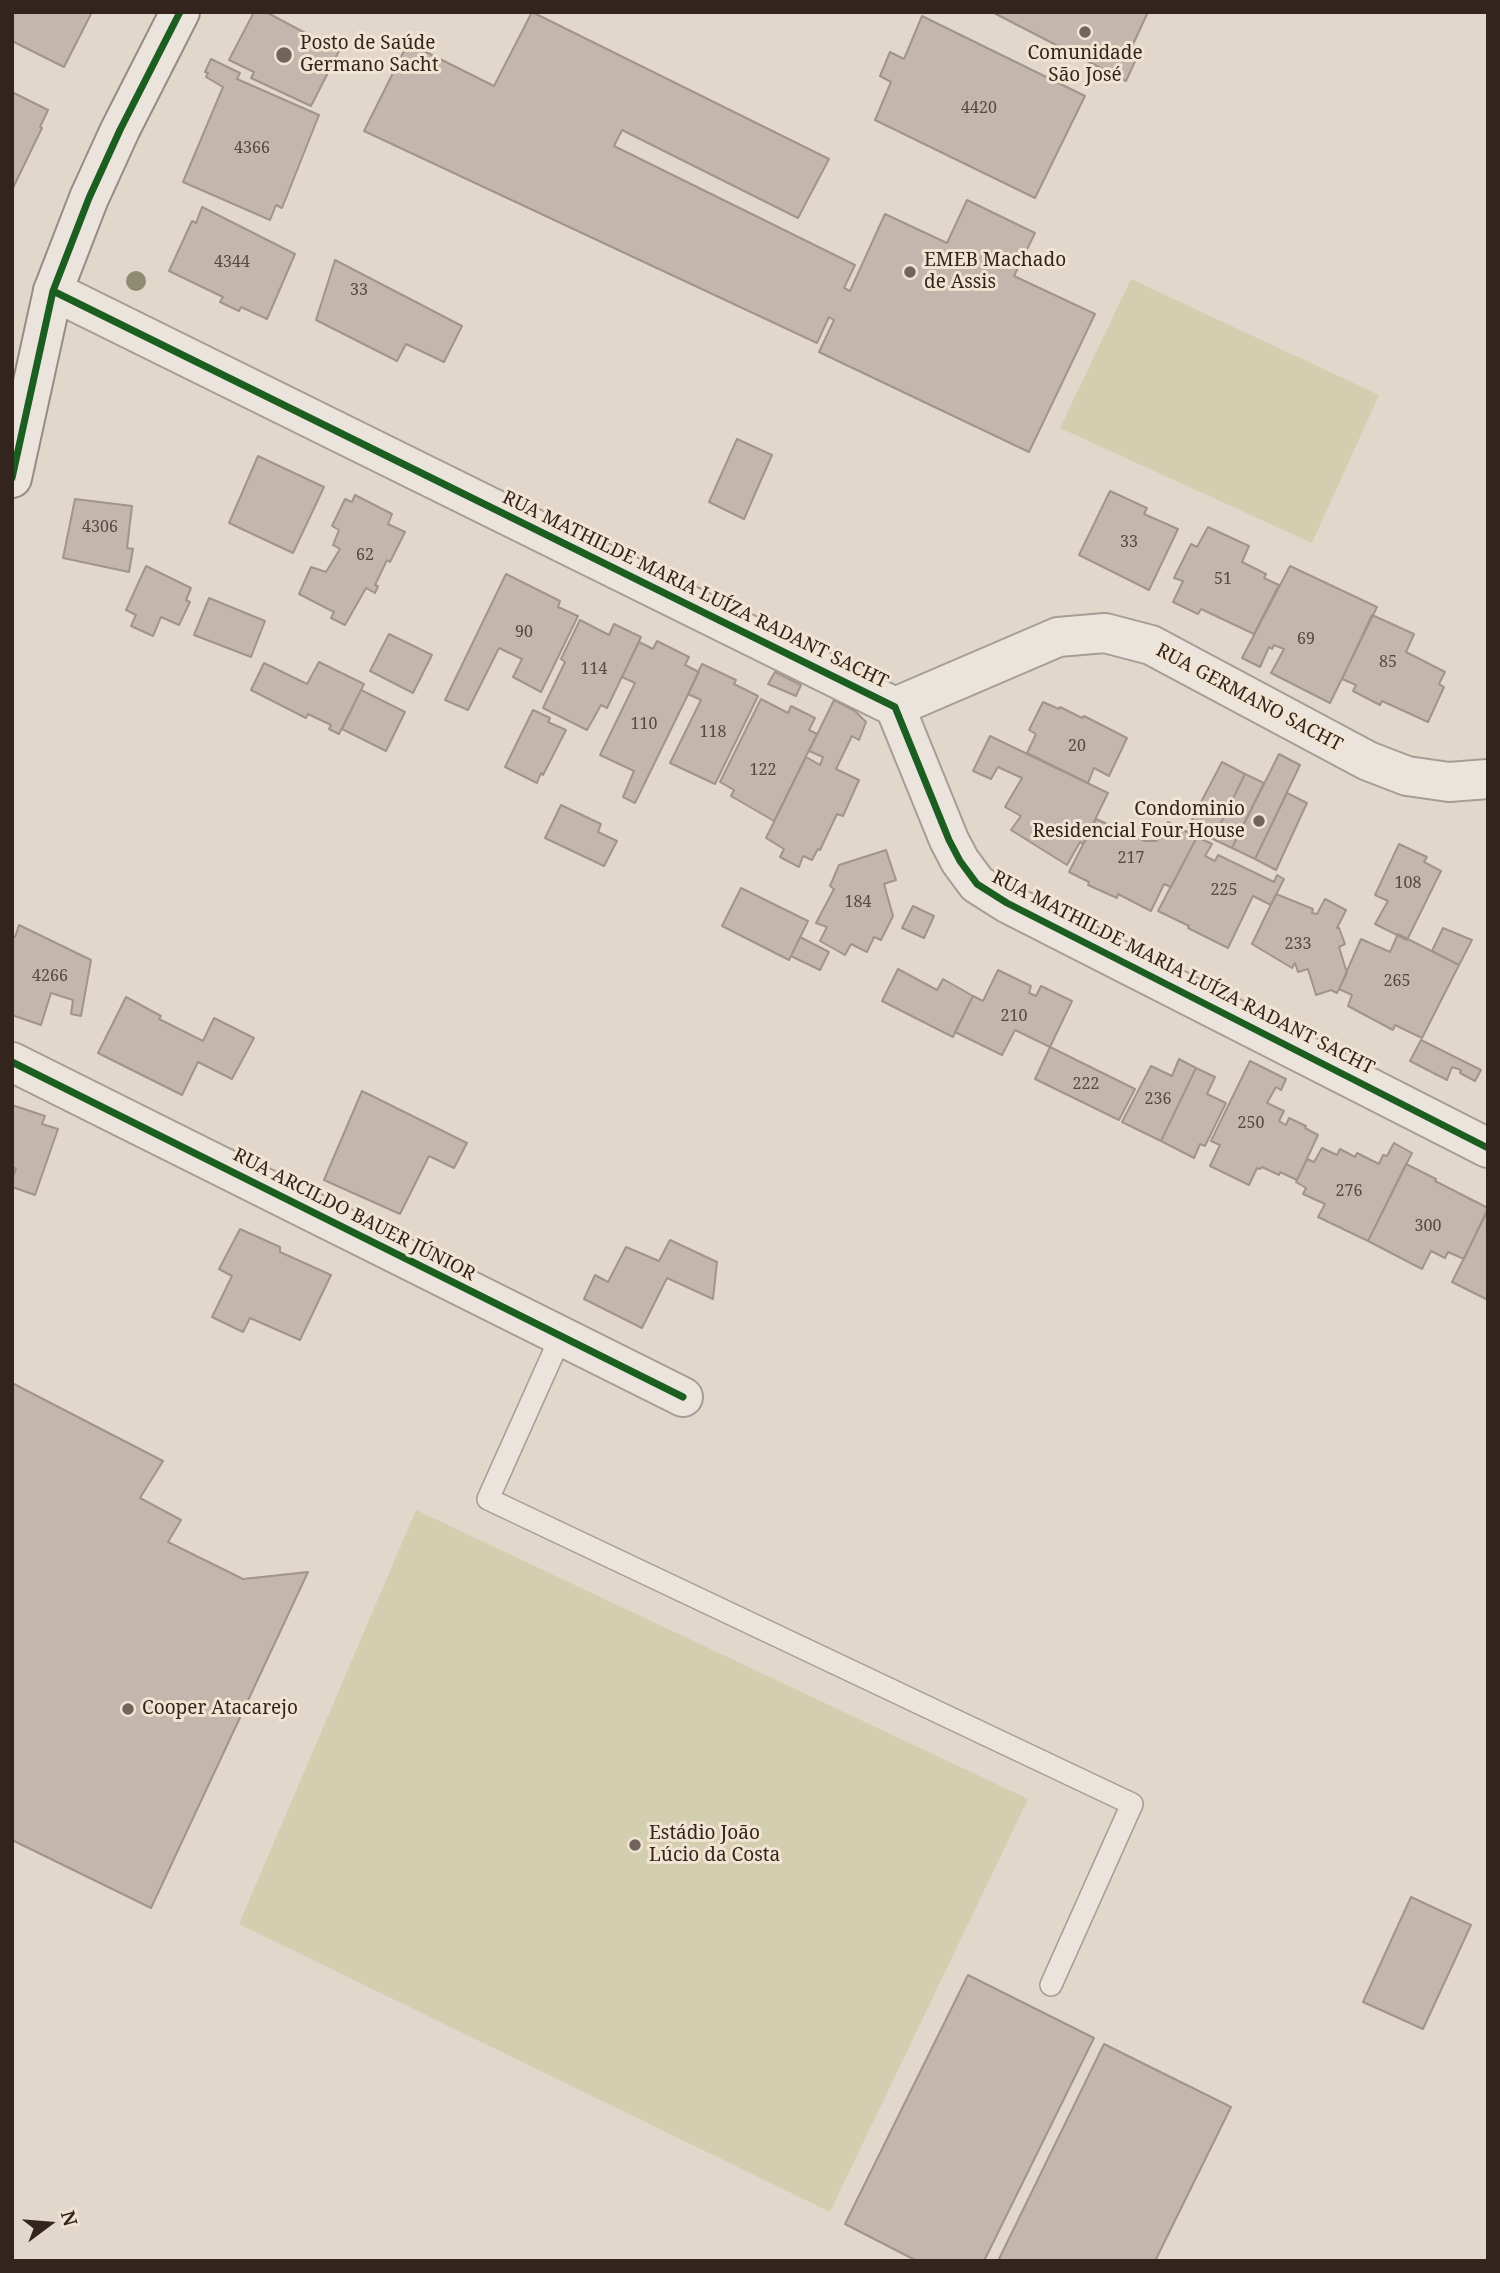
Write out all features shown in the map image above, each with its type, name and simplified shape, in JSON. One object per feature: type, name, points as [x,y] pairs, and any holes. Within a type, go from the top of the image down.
[{"type":"street","points":[[12,478],[53,291],[89,198],[180,12]]},
{"type":"street","name":"RUA MATHILDE MARIA LUÍZA RADANT SACHT","points":[[53,291],[895,707],[949,841],[977,884],[1007,903],[1488,1148]]},
{"type":"street","name":"RUA GERMANO SACHT","points":[[895,707],[1058,637],[1105,633],[1151,645],[1368,761],[1407,776],[1449,782],[1488,779]]},
{"type":"street","name":"RUA ARCILDO BAUER JÚNIOR","points":[[12,1062],[682,1397]]},
{"type":"lane","points":[[561,1336],[488,1499],[1132,1804],[1051,1985]]},
{"type":"shaded area","points":[[1131,279],[1379,395],[1312,543],[1060,428]]},
{"type":"shaded area","points":[[416,1510],[1028,1799],[830,2212],[239,1924]]},
{"type":"building","points":[[12,12],[92,12],[64,67],[12,41]]},
{"type":"building","name":"Posto de Saúde Germano Sacht","points":[[254,12],[266,12],[339,51],[311,106],[251,78],[254,72],[229,60]]},
{"type":"building","points":[[532,12],[829,159],[798,218],[622,130],[614,146],[855,265],[844,288],[850,291],[885,214],[947,243],[967,200],[1035,233],[1014,276],[1095,314],[1029,452],[819,352],[834,320],[829,317],[817,343],[364,131],[408,43],[494,86]]},
{"type":"building","name":"Comunidade São José","points":[[992,12],[1148,12],[1129,53],[1137,57],[1126,81]]},
{"type":"building","points":[[922,16],[1085,96],[1035,198],[875,120],[891,82],[880,76],[890,52],[904,59]]},
{"type":"building","points":[[211,59],[240,73],[237,79],[319,115],[282,208],[276,205],[270,220],[183,182],[223,87],[206,77],[208,73],[205,72]]},
{"type":"building","points":[[12,92],[48,110],[12,190]]},
{"type":"building","points":[[202,207],[295,254],[267,319],[241,307],[239,311],[220,302],[223,297],[169,271],[192,221],[196,223]]},
{"type":"building","points":[[335,260],[462,326],[444,362],[406,344],[397,361],[316,320]]},
{"type":"building","points":[[737,439],[772,455],[744,519],[709,502]]},
{"type":"building","points":[[258,456],[324,487],[293,553],[229,523]]},
{"type":"building","points":[[1110,491],[1147,508],[1144,514],[1178,529],[1149,590],[1079,555]]},
{"type":"building","points":[[355,495],[392,514],[388,524],[405,532],[390,562],[387,560],[375,585],[378,586],[375,593],[366,588],[345,625],[331,618],[334,612],[299,594],[311,567],[326,572],[340,549],[333,545],[339,530],[332,526],[345,499],[352,502]]},
{"type":"building","points":[[75,499],[132,506],[127,548],[133,549],[129,572],[63,558]]},
{"type":"building","points":[[1208,527],[1249,546],[1242,562],[1266,574],[1264,578],[1279,585],[1254,634],[1201,609],[1198,614],[1173,602],[1183,581],[1174,578],[1191,544],[1197,547]]},
{"type":"building","points":[[146,566],[191,588],[186,600],[190,602],[179,625],[161,617],[153,636],[131,626],[136,615],[126,610]]},
{"type":"building","points":[[1290,566],[1377,607],[1330,703],[1271,673],[1284,649],[1274,645],[1272,649],[1269,647],[1260,667],[1242,658]]},
{"type":"building","points":[[506,574],[560,601],[558,607],[578,616],[541,692],[513,677],[522,659],[499,648],[468,710],[445,700]]},
{"type":"building","points":[[209,598],[265,621],[251,657],[194,635]]},
{"type":"building","points":[[1372,615],[1414,634],[1406,652],[1445,672],[1439,684],[1444,687],[1428,722],[1382,701],[1380,705],[1353,691],[1356,685],[1342,679]]},
{"type":"building","points":[[580,620],[609,635],[614,624],[641,637],[607,708],[601,705],[587,730],[543,708],[565,662],[561,659]]},
{"type":"building","points":[[389,634],[432,655],[413,693],[370,671]]},
{"type":"building","points":[[657,641],[689,657],[685,665],[699,672],[635,803],[623,797],[634,771],[600,755],[635,683],[622,677],[639,642],[653,649]]},
{"type":"building","points":[[319,662],[364,684],[339,734],[329,729],[331,725],[308,714],[306,718],[251,690],[264,663],[307,684]]},
{"type":"building","points":[[702,664],[736,680],[734,684],[758,696],[715,784],[670,763],[701,700],[688,694]]},
{"type":"building","points":[[775,672],[801,685],[796,696],[768,684]]},
{"type":"building","points":[[361,690],[405,712],[386,751],[342,729]]},
{"type":"building","points":[[761,699],[788,713],[791,706],[815,718],[809,730],[817,734],[774,821],[731,796],[734,790],[720,782]]},
{"type":"building","points":[[834,700],[855,711],[866,722],[859,740],[852,736],[836,769],[859,780],[843,816],[837,814],[820,850],[818,849],[812,860],[803,856],[799,867],[780,857],[784,849],[766,838],[806,757],[820,765],[823,757],[809,751]]},
{"type":"building","points":[[1043,702],[1082,718],[1084,716],[1127,738],[1109,776],[1094,768],[1088,783],[1027,753],[1036,734],[1029,730]]},
{"type":"building","points":[[533,710],[550,718],[548,722],[566,730],[537,783],[505,767]]},
{"type":"building","points":[[990,736],[1108,793],[1083,844],[1080,842],[1067,865],[1011,830],[1021,816],[1005,807],[1022,778],[998,767],[991,779],[973,771]]},
{"type":"building","name":"Condominio Residencial Four House","points":[[1279,754],[1300,765],[1255,859],[1232,848]]},
{"type":"building","points":[[1222,762],[1245,774],[1213,839],[1188,827]]},
{"type":"building","points":[[1245,774],[1264,783],[1232,848],[1213,839]]},
{"type":"building","points":[[1287,793],[1307,803],[1276,870],[1255,859]]},
{"type":"building","points":[[561,805],[601,824],[598,832],[617,841],[604,866],[545,838]]},
{"type":"building","points":[[1096,819],[1145,841],[1156,841],[1161,837],[1168,822],[1197,837],[1171,887],[1164,884],[1151,911],[1118,894],[1117,898],[1088,885],[1089,882],[1069,872]]},
{"type":"building","points":[[1197,837],[1212,844],[1205,856],[1215,861],[1218,855],[1274,882],[1277,875],[1284,879],[1271,905],[1253,896],[1228,948],[1158,911]]},
{"type":"building","points":[[1399,844],[1427,857],[1424,862],[1441,871],[1407,940],[1375,924],[1388,901],[1375,895]]},
{"type":"building","points":[[886,850],[896,880],[884,884],[893,916],[881,940],[874,937],[867,952],[851,944],[845,955],[820,941],[827,927],[816,923],[834,889],[830,886],[839,865]]},
{"type":"building","points":[[741,888],[808,921],[789,960],[722,926]]},
{"type":"building","points":[[1276,894],[1313,909],[1312,913],[1317,914],[1325,899],[1346,910],[1337,928],[1345,944],[1339,947],[1347,973],[1337,993],[1331,990],[1316,995],[1308,969],[1298,972],[1295,963],[1292,968],[1252,944]]},
{"type":"building","points":[[913,906],[934,916],[924,938],[902,928]]},
{"type":"building","points":[[19,925],[91,960],[81,1016],[71,1014],[73,1000],[51,993],[41,1025],[12,1015],[12,936],[15,937]]},
{"type":"building","points":[[1443,928],[1472,940],[1459,965],[1432,951]]},
{"type":"building","points":[[1398,934],[1459,965],[1422,1038],[1395,1025],[1393,1030],[1348,1006],[1352,995],[1339,989],[1361,939],[1390,952]]},
{"type":"building","points":[[800,937],[829,952],[820,970],[791,956]]},
{"type":"building","points":[[898,969],[937,990],[943,979],[973,996],[953,1037],[882,1001]]},
{"type":"building","points":[[998,970],[1031,986],[1029,993],[1036,996],[1041,986],[1072,1001],[1050,1047],[1015,1030],[1002,1055],[955,1032],[973,996],[983,1001]]},
{"type":"building","points":[[126,997],[161,1016],[159,1019],[203,1041],[214,1018],[254,1038],[232,1079],[198,1062],[182,1095],[98,1053]]},
{"type":"building","points":[[1421,1040],[1481,1070],[1475,1081],[1460,1073],[1461,1070],[1452,1067],[1447,1080],[1410,1061]]},
{"type":"building","points":[[1050,1047],[1135,1089],[1119,1120],[1035,1079]]},
{"type":"building","points":[[1179,1059],[1196,1068],[1161,1141],[1122,1122],[1151,1066],[1172,1076]]},
{"type":"building","points":[[1250,1061],[1286,1079],[1281,1090],[1276,1087],[1267,1103],[1284,1111],[1279,1121],[1286,1125],[1289,1118],[1318,1135],[1297,1180],[1262,1167],[1257,1168],[1249,1185],[1210,1166],[1220,1145],[1211,1141]]},
{"type":"building","points":[[1196,1068],[1215,1077],[1207,1094],[1226,1103],[1205,1146],[1200,1144],[1194,1158],[1161,1141]]},
{"type":"building","points":[[362,1091],[467,1143],[454,1168],[429,1156],[400,1214],[324,1180]]},
{"type":"building","points":[[12,1105],[45,1116],[42,1124],[58,1129],[35,1195],[12,1187],[16,1169],[12,1167]]},
{"type":"building","points":[[1394,1143],[1412,1153],[1368,1241],[1318,1217],[1325,1204],[1303,1194],[1306,1188],[1296,1182],[1307,1159],[1314,1162],[1322,1148],[1337,1155],[1340,1149],[1355,1157],[1357,1153],[1379,1164]]},
{"type":"building","points":[[1406,1164],[1488,1208],[1464,1259],[1448,1252],[1445,1258],[1431,1251],[1422,1269],[1368,1241]]},
{"type":"building","points":[[1488,1210],[1488,1297],[1486,1299],[1452,1282]]},
{"type":"building","points":[[240,1229],[280,1247],[280,1252],[331,1275],[300,1340],[250,1318],[243,1332],[212,1317],[232,1276],[219,1269]]},
{"type":"building","points":[[670,1240],[717,1262],[713,1299],[667,1278],[642,1328],[584,1299],[595,1275],[608,1282],[626,1247],[659,1261]]},
{"type":"building","name":"Cooper Atacarejo","points":[[12,1383],[163,1461],[140,1498],[181,1520],[168,1542],[243,1579],[308,1572],[151,1908],[12,1840]]},
{"type":"building","points":[[1411,1897],[1471,1925],[1423,2029],[1363,2002]]},
{"type":"building","points":[[968,1975],[1094,2038],[984,2261],[917,2261],[845,2224]]},
{"type":"building","points":[[1104,2044],[1231,2107],[1155,2261],[998,2261]]},
{"type":"cycle path","points":[[12,478],[53,291],[89,198],[180,12]]},
{"type":"cycle path","points":[[53,291],[895,707],[949,840],[977,884],[1007,903],[1488,1148]]},
{"type":"cycle path","points":[[12,1062],[683,1397]]},
{"type":"place","name":"Comunidade São José","points":[[1085,32]]},
{"type":"place","name":"Posto de Saúde Germano Sacht","points":[[284,55]]},
{"type":"place","name":"EMEB Machado de Assis","points":[[910,272]]},
{"type":"place","name":"Condominio Residencial Four House","points":[[1259,821]]},
{"type":"place","name":"Cooper Atacarejo","points":[[128,1709]]},
{"type":"place","name":"Estádio João Lúcio da Costa","points":[[635,1845]]}]
